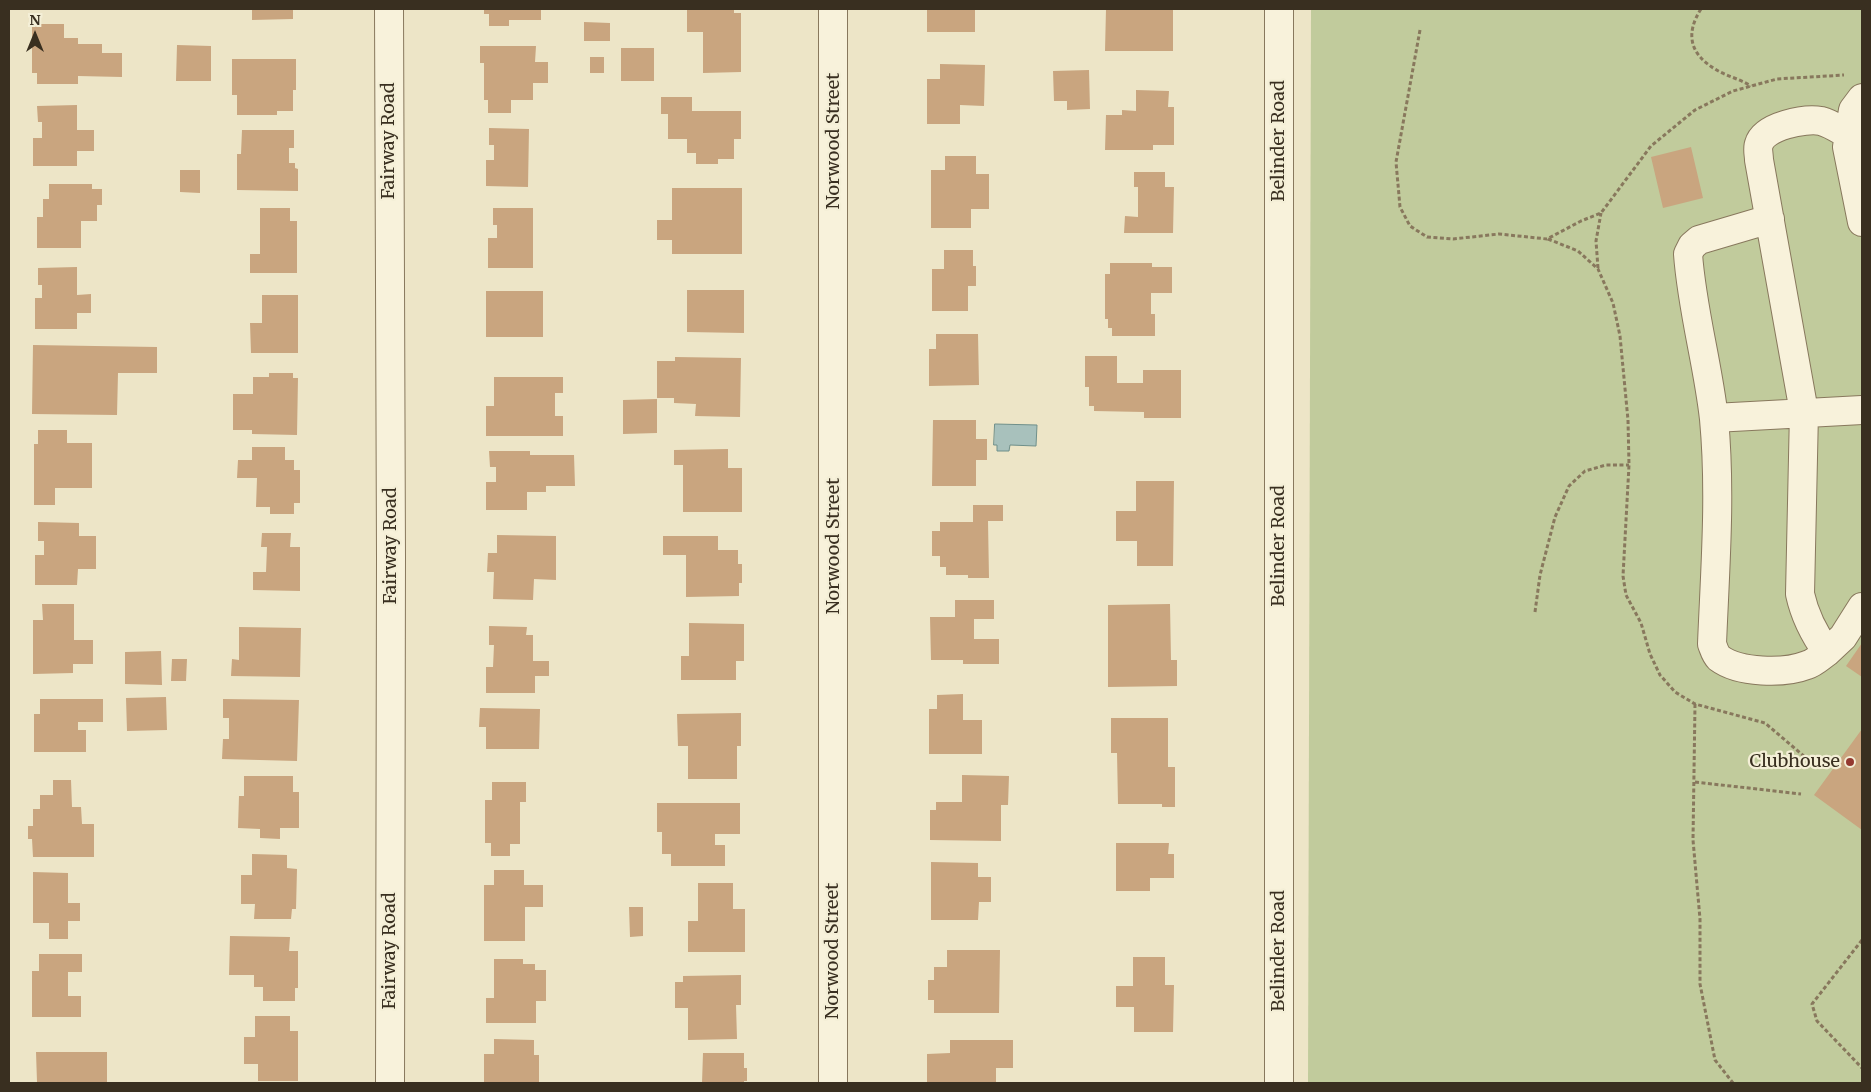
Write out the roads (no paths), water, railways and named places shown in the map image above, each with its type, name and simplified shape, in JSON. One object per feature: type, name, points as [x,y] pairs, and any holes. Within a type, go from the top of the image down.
[{"type":"street","name":"Fairway Road","points":[[389,9],[390,1083]]},
{"type":"street","name":"Norwood Street","points":[[833,1083],[834,9]]},
{"type":"street","name":"Belinder Road","points":[[1278,9],[1279,1083]]},
{"type":"street","points":[[1862,98],[1853,110],[1847,147],[1862,222]]},
{"type":"street","points":[[1827,652],[1814,634],[1805,615],[1800,594],[1804,412],[1759,160],[1758,144],[1765,134],[1796,121],[1811,120],[1823,122],[1849,135]]},
{"type":"street","points":[[1770,220],[1699,240],[1692,246],[1688,254],[1714,418],[1717,521],[1712,644],[1715,653],[1720,658],[1734,665],[1755,670],[1773,671],[1808,665],[1827,652],[1843,637],[1862,607]]},
{"type":"street","points":[[1714,418],[1862,410]]},
{"type":"water","points":[[995,424],[1037,425],[1036,446],[1010,445],[1009,451],[997,451],[997,445],[994,445]]},
{"type":"place","name":"Clubhouse","points":[[1850,762]]}]
